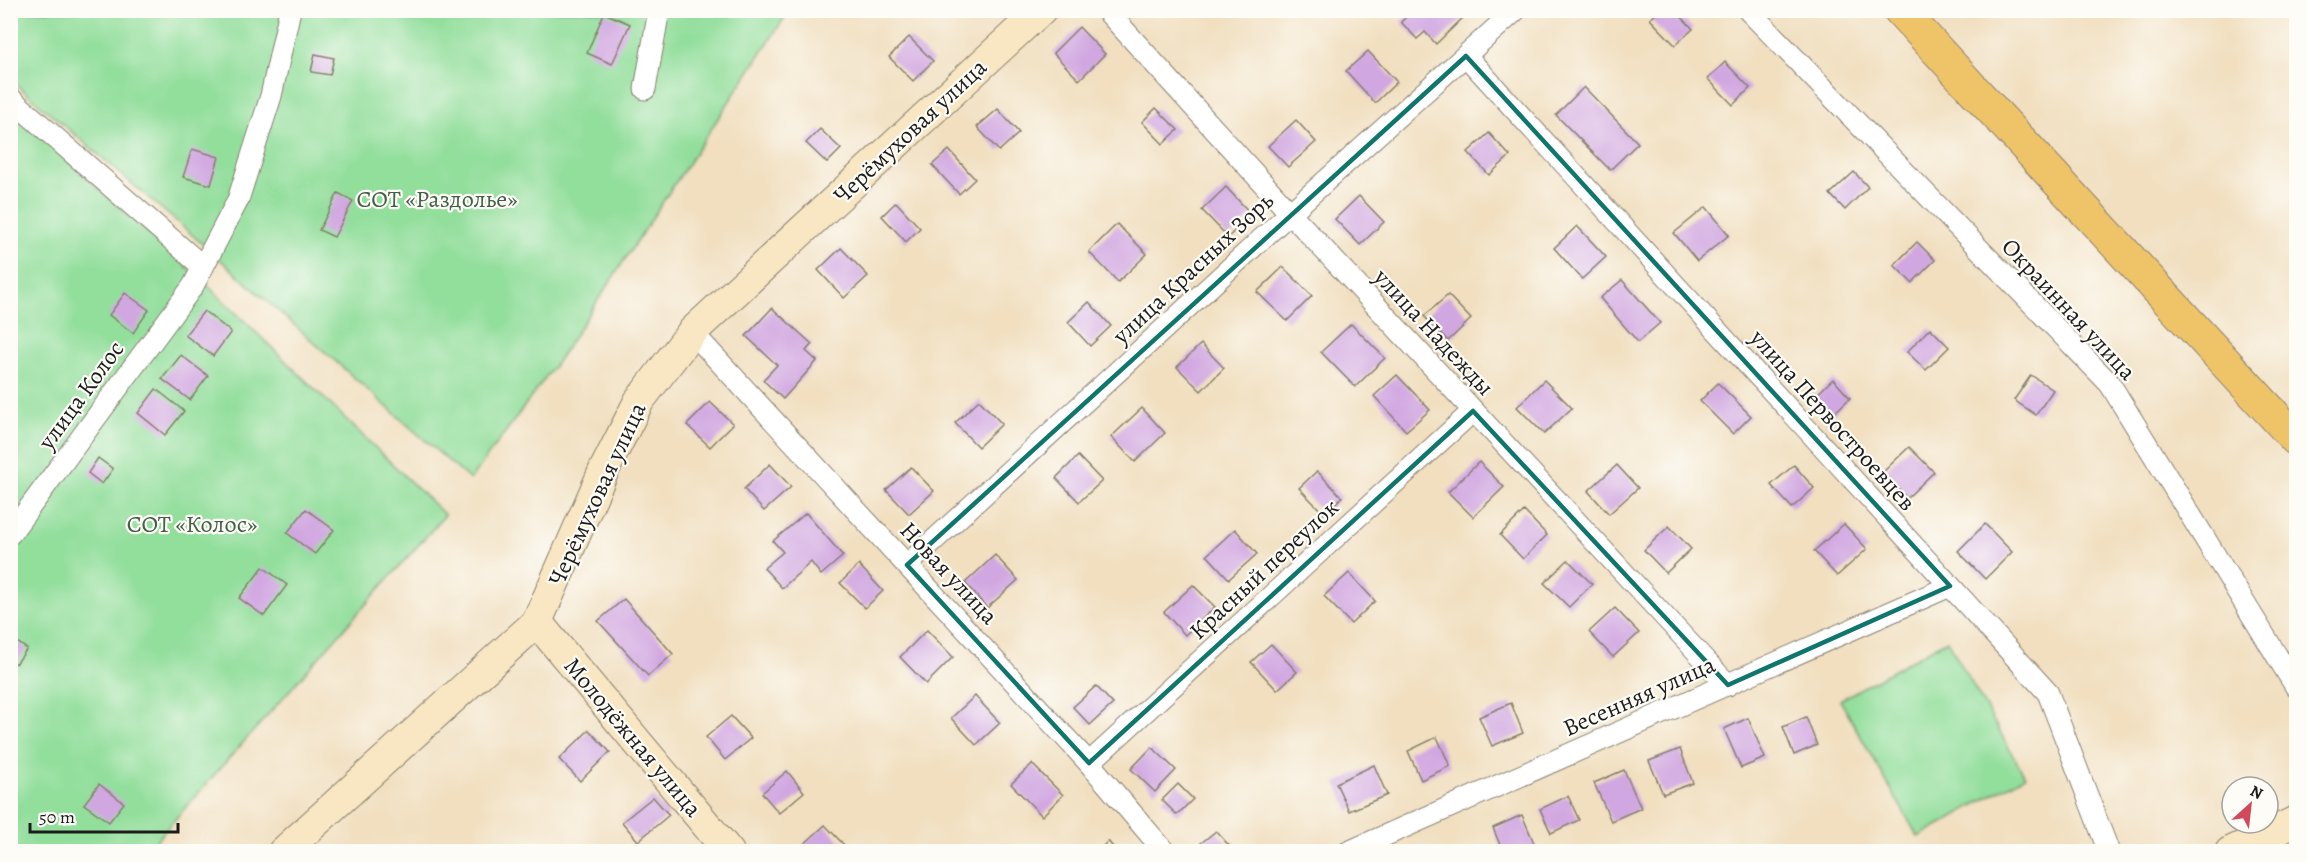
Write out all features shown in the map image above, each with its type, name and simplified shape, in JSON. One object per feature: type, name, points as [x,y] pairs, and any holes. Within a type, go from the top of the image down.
[{"type":"main road","points":[[1900,10],[2296,439]]},
{"type":"street","name":"улица Колос","points":[[10,534],[193,286],[238,200],[271,96],[290,10]]},
{"type":"street","points":[[645,89],[659,10]]},
{"type":"street","name":"Черёмуховая улица","points":[[283,852],[537,622],[604,470],[639,401],[692,332],[1041,10]]},
{"type":"street","name":"улица Надежды","points":[[1106,10],[1290,213],[1728,685]]},
{"type":"street","name":"улица Красных Зорь","points":[[907,565],[1290,213],[1516,10]]},
{"type":"street","name":"Окраинная улица","points":[[1748,10],[2110,384],[2296,687]]},
{"type":"street","name":"улица Первостроевцев","points":[[1466,56],[2048,693],[2109,852]]},
{"type":"street","points":[[10,98],[203,267]]},
{"type":"street","name":"Новая улица","points":[[692,332],[1089,764],[1165,852]]},
{"type":"street","name":"Красный переулок","points":[[1089,764],[1473,411]]},
{"type":"street","name":"Весенняя улица","points":[[1348,852],[1950,586]]},
{"type":"street","name":"Молодёжная улица","points":[[537,622],[729,852]]},
{"type":"street","points":[[2230,852],[2296,821]]},
{"type":"highlighted area","points":[[1466,56],[1950,586],[1728,685],[1473,411],[1089,763],[907,565]]},
{"type":"green space","name":"СОТ «Раздолье»","points":[[11,11],[789,11],[557,362],[470,480],[190,233],[11,80]]},
{"type":"green space","name":"СОТ «Колос»","points":[[10,110],[206,284],[445,515],[147,851],[11,851]]},
{"type":"green space","points":[[1947,640],[2025,776],[1918,837],[1840,700]]},
{"type":"building","points":[[1413,10],[1471,10],[1436,44],[1425,32],[1417,39],[1401,22]]},
{"type":"building","points":[[1660,10],[1675,10],[1693,29],[1675,45],[1650,19]]},
{"type":"building","points":[[604,13],[630,24],[612,64],[587,53]]},
{"type":"building","points":[[1079,27],[1105,54],[1079,80],[1053,53]]},
{"type":"building","points":[[909,37],[933,61],[913,81],[889,57]]},
{"type":"building","points":[[1368,51],[1397,82],[1375,103],[1346,71]]},
{"type":"building","points":[[315,54],[334,58],[330,75],[311,72]]},
{"type":"building","points":[[1725,62],[1750,88],[1733,105],[1708,79]]},
{"type":"building","points":[[1584,87],[1638,143],[1610,170],[1556,115]]},
{"type":"building","points":[[1156,108],[1178,130],[1163,144],[1142,122]]},
{"type":"building","points":[[998,109],[1019,133],[999,151],[977,127]]},
{"type":"building","points":[[1296,120],[1316,142],[1288,167],[1268,146]]},
{"type":"building","points":[[820,129],[841,149],[827,163],[806,143]]},
{"type":"building","points":[[1489,133],[1510,156],[1489,175],[1468,152]]},
{"type":"building","points":[[192,149],[219,157],[211,185],[183,177]]},
{"type":"building","points":[[949,150],[975,179],[959,194],[932,165]]},
{"type":"building","points":[[1854,172],[1868,187],[1845,210],[1830,194]]},
{"type":"building","points":[[1226,187],[1252,215],[1228,237],[1202,210]]},
{"type":"building","points":[[338,193],[353,201],[334,237],[319,230]]},
{"type":"building","points":[[1359,196],[1384,222],[1360,245],[1335,219]]},
{"type":"building","points":[[896,202],[920,228],[906,242],[882,216]]},
{"type":"building","points":[[1706,207],[1729,235],[1697,261],[1674,233]]},
{"type":"building","points":[[1117,224],[1147,254],[1118,282],[1089,252]]},
{"type":"building","points":[[1577,226],[1606,257],[1582,279],[1554,248]]},
{"type":"building","points":[[1917,242],[1935,260],[1912,283],[1894,265]]},
{"type":"building","points":[[841,248],[868,276],[844,298],[818,270]]},
{"type":"building","points":[[1283,267],[1312,296],[1287,321],[1257,292]]},
{"type":"building","points":[[1622,280],[1660,323],[1638,342],[1600,298]]},
{"type":"building","points":[[125,293],[149,310],[133,333],[109,315]]},
{"type":"building","points":[[1448,295],[1471,319],[1448,341],[1424,316]]},
{"type":"building","points":[[1089,302],[1111,326],[1090,346],[1068,322]]},
{"type":"building","points":[[772,308],[812,344],[806,351],[817,361],[783,399],[763,380],[777,365],[746,336]]},
{"type":"building","points":[[204,311],[231,332],[213,356],[185,335]]},
{"type":"building","points":[[1351,324],[1385,358],[1355,387],[1321,352]]},
{"type":"building","points":[[1930,328],[1949,347],[1926,370],[1907,352]]},
{"type":"building","points":[[1201,344],[1224,368],[1201,391],[1177,367]]},
{"type":"building","points":[[181,355],[208,376],[190,400],[162,379]]},
{"type":"building","points":[[1397,375],[1430,410],[1406,431],[1374,396]]},
{"type":"building","points":[[2031,375],[2053,390],[2036,415],[2014,400]]},
{"type":"building","points":[[1833,379],[1850,398],[1827,420],[1810,401]]},
{"type":"building","points":[[1544,380],[1572,408],[1544,434],[1517,407]]},
{"type":"building","points":[[1718,383],[1751,416],[1733,434],[1700,401]]},
{"type":"building","points":[[156,389],[184,411],[165,435],[138,413]]},
{"type":"building","points":[[979,400],[1002,424],[978,447],[955,423]]},
{"type":"building","points":[[710,402],[733,424],[710,447],[687,425]]},
{"type":"building","points":[[1142,408],[1165,433],[1135,462],[1111,437]]},
{"type":"building","points":[[1909,447],[1934,472],[1907,498],[1882,473]]},
{"type":"building","points":[[1078,456],[1102,481],[1079,502],[1056,478]]},
{"type":"building","points":[[98,458],[113,469],[102,484],[88,473]]},
{"type":"building","points":[[1479,462],[1504,487],[1473,517],[1448,492]]},
{"type":"building","points":[[770,464],[791,487],[764,511],[744,489]]},
{"type":"building","points":[[1617,465],[1638,488],[1609,514],[1588,491]]},
{"type":"building","points":[[1794,465],[1814,488],[1792,508],[1771,485]]},
{"type":"building","points":[[911,467],[934,491],[909,514],[886,490]]},
{"type":"building","points":[[1317,471],[1342,497],[1324,514],[1299,488]]},
{"type":"building","points":[[306,509],[334,530],[315,554],[287,533]]},
{"type":"building","points":[[1524,511],[1547,535],[1523,559],[1500,535]]},
{"type":"building","points":[[806,513],[843,556],[821,575],[811,562],[782,588],[764,568],[783,552],[773,541]]},
{"type":"building","points":[[1844,524],[1867,549],[1837,576],[1814,551]]},
{"type":"building","points":[[1985,524],[2012,552],[1985,579],[1958,551]]},
{"type":"building","points":[[1669,526],[1691,549],[1666,573],[1644,550]]},
{"type":"building","points":[[1235,529],[1257,554],[1229,579],[1207,555]]},
{"type":"building","points":[[995,555],[1018,580],[987,608],[965,583]]},
{"type":"building","points":[[1568,560],[1592,584],[1569,607],[1544,583]]},
{"type":"building","points":[[859,565],[883,591],[865,608],[840,583]]},
{"type":"building","points":[[263,567],[287,585],[264,616],[239,598]]},
{"type":"building","points":[[1349,573],[1375,601],[1351,624],[1324,596]]},
{"type":"building","points":[[1193,585],[1215,607],[1185,635],[1164,612]]},
{"type":"building","points":[[624,599],[673,654],[648,676],[598,621]]},
{"type":"building","points":[[1615,608],[1639,633],[1613,657],[1589,632]]},
{"type":"building","points":[[927,630],[953,657],[926,684],[900,657]]},
{"type":"building","points":[[10,637],[27,649],[16,664],[10,660]]},
{"type":"building","points":[[1271,644],[1297,672],[1277,690],[1251,662]]},
{"type":"building","points":[[1096,686],[1113,704],[1090,725],[1073,707]]},
{"type":"building","points":[[975,696],[1000,723],[976,745],[951,718]]},
{"type":"building","points":[[1511,703],[1523,733],[1492,746],[1479,717]]},
{"type":"building","points":[[731,716],[751,738],[725,760],[706,737]]},
{"type":"building","points":[[1806,717],[1817,745],[1794,755],[1783,727]]},
{"type":"building","points":[[1748,718],[1765,758],[1741,768],[1724,729]]},
{"type":"building","points":[[589,730],[610,752],[580,781],[559,759]]},
{"type":"building","points":[[1437,737],[1450,766],[1421,780],[1408,751]]},
{"type":"building","points":[[1152,747],[1176,770],[1155,792],[1131,769]]},
{"type":"building","points":[[1680,749],[1693,783],[1663,794],[1649,761]]},
{"type":"building","points":[[1032,764],[1063,795],[1042,816],[1011,784]]},
{"type":"building","points":[[1374,765],[1387,795],[1349,811],[1336,783]]},
{"type":"building","points":[[1624,770],[1641,808],[1611,821],[1594,783]]},
{"type":"building","points":[[787,771],[804,792],[779,813],[762,793]]},
{"type":"building","points":[[99,784],[124,803],[109,822],[84,804]]},
{"type":"building","points":[[1178,784],[1193,799],[1177,815],[1162,800]]},
{"type":"building","points":[[1568,796],[1579,820],[1551,833],[1540,809]]},
{"type":"building","points":[[653,797],[669,815],[638,841],[622,822]]},
{"type":"building","points":[[1522,815],[1538,852],[1503,852],[1493,828]]},
{"type":"building","points":[[825,825],[846,847],[841,852],[807,852],[802,846]]},
{"type":"building","points":[[1216,831],[1232,849],[1229,852],[1200,852],[1196,847]]},
{"type":"building","points":[[1108,841],[1117,852],[1097,852]]}]
